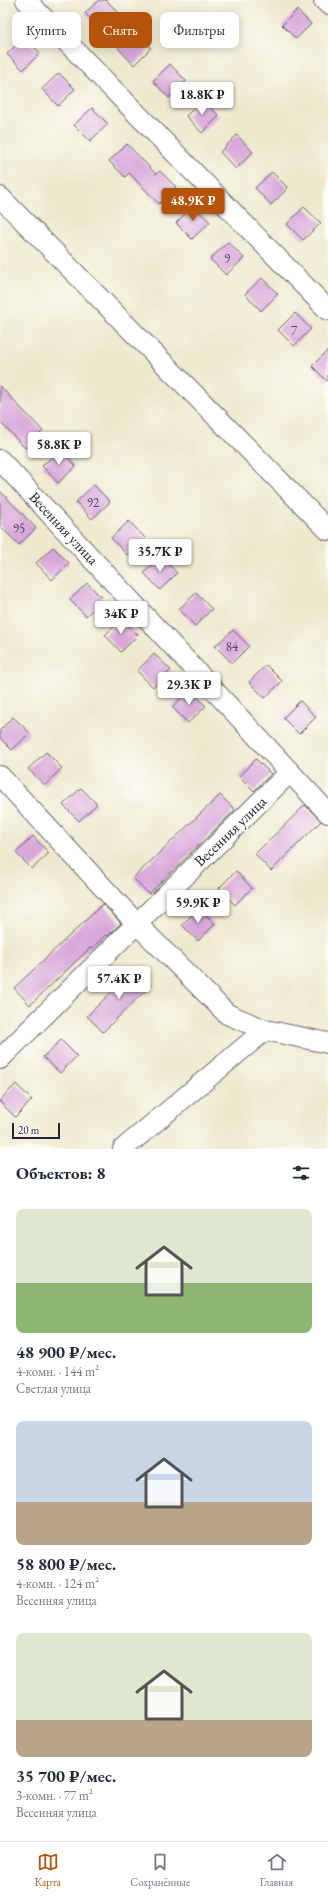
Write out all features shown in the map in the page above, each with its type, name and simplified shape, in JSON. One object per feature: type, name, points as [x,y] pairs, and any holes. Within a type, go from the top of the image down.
[{"type":"street","points":[[26,0],[328,310]]},
{"type":"street","points":[[324,0],[328,4]]},
{"type":"street","points":[[0,197],[328,530]]},
{"type":"street","name":"Весенняя улица","points":[[0,460],[328,813]]},
{"type":"street","name":"Весенняя улица","points":[[0,1059],[290,772]]},
{"type":"street","points":[[0,776],[136,923],[227,1014],[265,1030],[328,1043]]},
{"type":"street","points":[[124,1149],[265,1030]]},
{"type":"building","points":[[99,0],[106,0],[118,12],[89,12],[89,17],[85,13]]},
{"type":"building","points":[[297,10],[311,24],[296,39],[282,25]]},
{"type":"building","points":[[13,48],[35,48],[40,53],[23,70],[7,54]]},
{"type":"building","points":[[118,48],[151,48],[134,65]]},
{"type":"building","points":[[170,64],[186,81],[169,98],[153,81]]},
{"type":"building","points":[[59,73],[75,89],[58,106],[42,89]]},
{"type":"building","points":[[203,100],[219,116],[202,133],[186,116]]},
{"type":"building","points":[[92,108],[108,124],[90,141],[74,125]]},
{"type":"building","points":[[237,135],[253,152],[236,169],[220,152]]},
{"type":"building","points":[[127,144],[156,174],[160,171],[176,187],[159,204],[129,173],[125,177],[109,161]]},
{"type":"building","points":[[272,172],[288,188],[271,205],[255,188]]},
{"type":"building","points":[[193,206],[210,222],[192,239],[176,223]]},
{"type":"building","points":[[304,207],[321,223],[303,240],[287,224]]},
{"type":"building","points":[[228,242],[244,258],[226,275],[210,259]]},
{"type":"building","points":[[262,278],[278,294],[261,311],[245,294]]},
{"type":"building","points":[[295,313],[311,329],[294,346],[278,330]]},
{"type":"building","points":[[328,350],[328,382],[312,366]]},
{"type":"building","points":[[0,386],[43,431],[25,448],[0,422]]},
{"type":"building","points":[[60,449],[76,466],[58,483],[42,466]]},
{"type":"building","points":[[94,485],[110,502],[92,519],[76,502]]},
{"type":"building","points":[[0,491],[36,528],[19,545],[0,526]]},
{"type":"building","points":[[129,521],[145,538],[127,555],[111,538]]},
{"type":"building","points":[[53,547],[69,563],[52,580],[36,563]]},
{"type":"building","points":[[161,556],[177,573],[160,590],[144,573]]},
{"type":"building","points":[[87,583],[103,599],[86,616],[70,600]]},
{"type":"building","points":[[196,593],[212,609],[195,626],[179,609]]},
{"type":"building","points":[[122,619],[138,635],[121,652],[105,635]]},
{"type":"building","points":[[233,630],[249,646],[232,663],[215,646]]},
{"type":"building","points":[[154,654],[171,670],[153,687],[137,671]]},
{"type":"building","points":[[266,665],[282,681],[265,698],[249,682]]},
{"type":"building","points":[[190,690],[206,706],[188,723],[172,707]]},
{"type":"building","points":[[300,701],[316,717],[299,734],[283,718]]},
{"type":"building","points":[[13,717],[30,733],[12,750],[0,738],[0,730]]},
{"type":"building","points":[[46,752],[62,768],[45,785],[28,769]]},
{"type":"building","points":[[256,759],[271,774],[254,791],[239,776]]},
{"type":"building","points":[[81,788],[97,804],[79,821],[63,805]]},
{"type":"building","points":[[220,795],[235,810],[149,894],[133,878]]},
{"type":"building","points":[[305,805],[321,821],[271,871],[255,854]]},
{"type":"building","points":[[33,836],[49,853],[32,869],[16,853]]},
{"type":"building","points":[[236,871],[252,888],[235,905],[219,888]]},
{"type":"building","points":[[103,904],[121,923],[108,936],[106,935],[91,949],[90,948],[30,1005],[14,988]]},
{"type":"building","points":[[199,908],[215,924],[198,941],[182,925]]},
{"type":"building","points":[[135,969],[151,985],[103,1032],[87,1016]]},
{"type":"building","points":[[61,1040],[77,1056],[60,1073],[43,1057]]},
{"type":"building","points":[[16,1084],[32,1100],[15,1117],[0,1102],[0,1100]]}]
